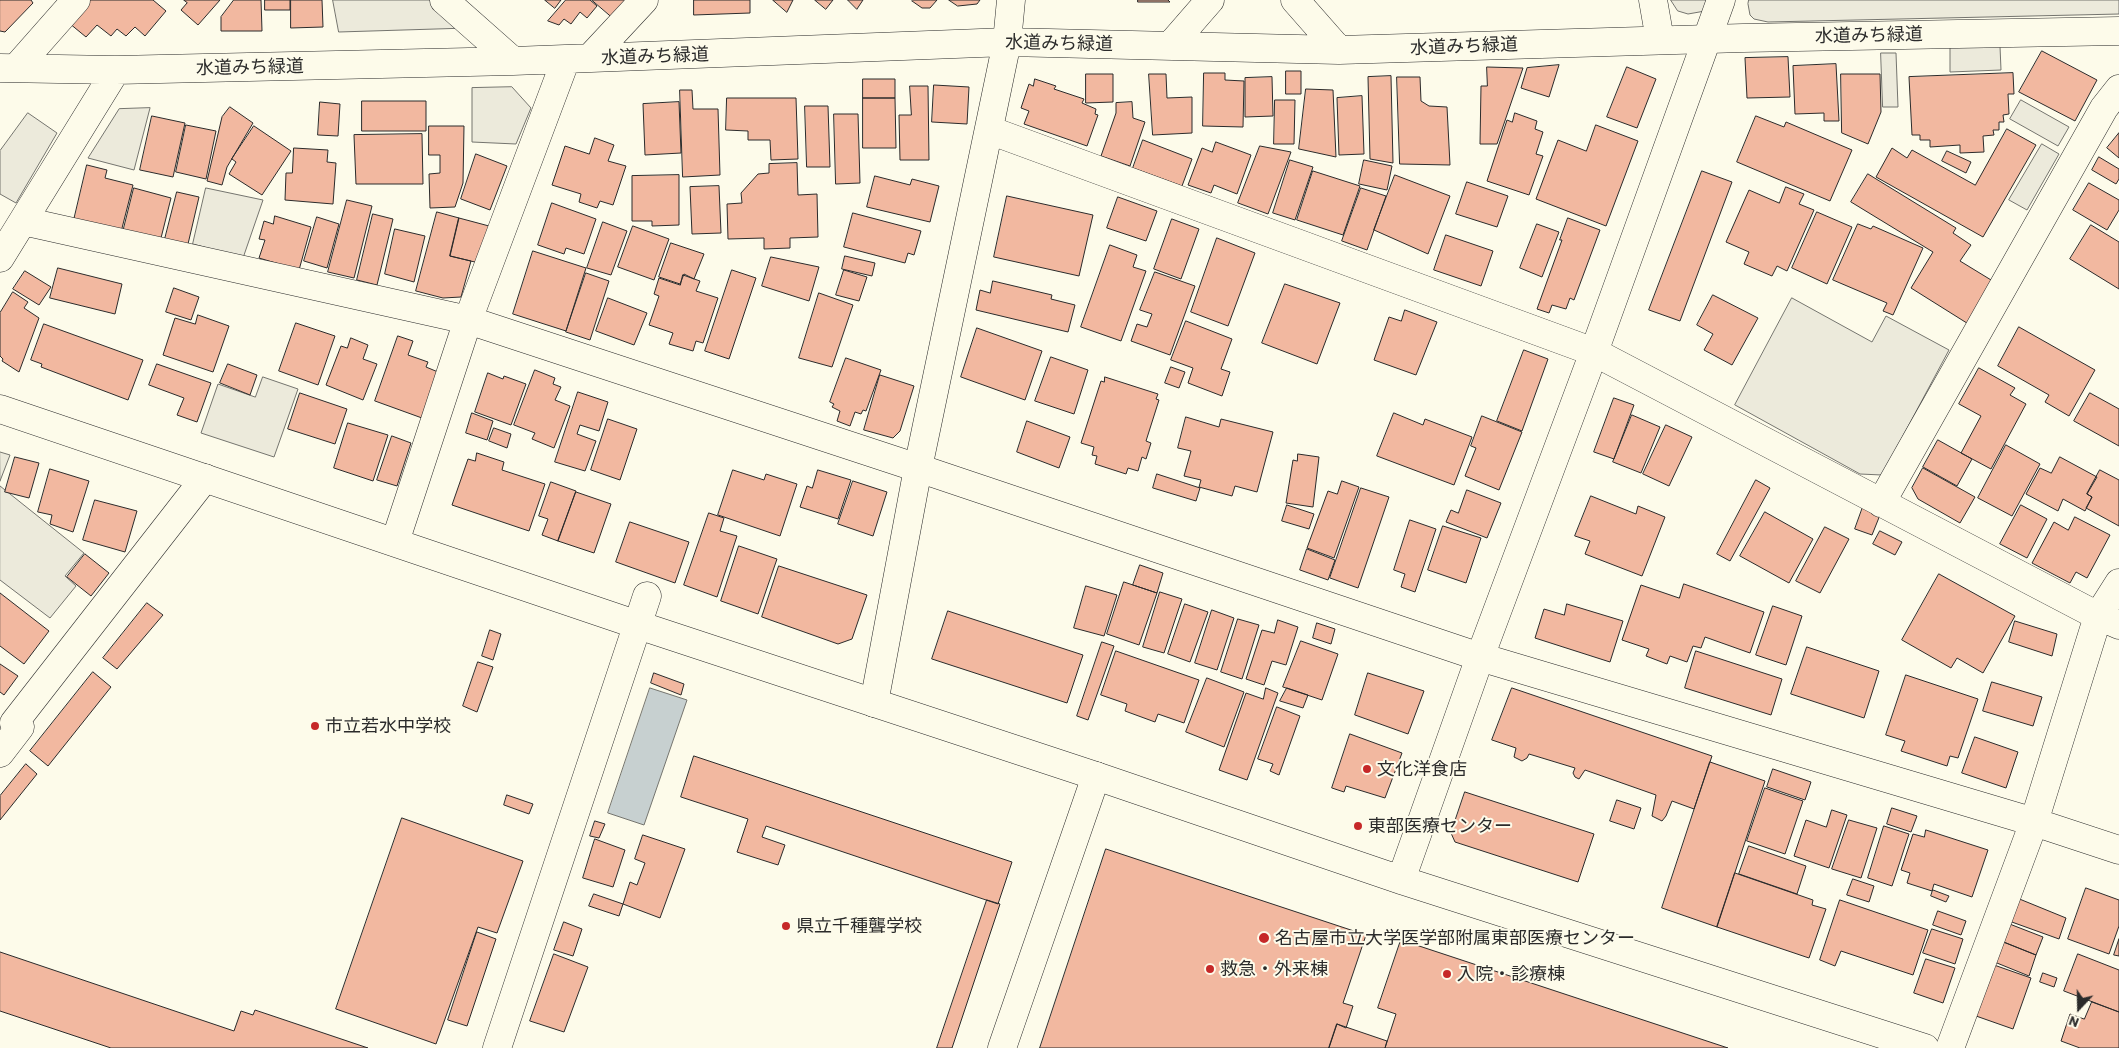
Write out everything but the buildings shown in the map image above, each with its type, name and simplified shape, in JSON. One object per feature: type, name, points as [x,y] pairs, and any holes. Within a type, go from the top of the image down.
[{"type":"street","points":[[8,68],[76,0]]},
{"type":"street","points":[[444,0],[514,61]]},
{"type":"street","points":[[395,542],[468,320],[578,58],[644,0]]},
{"type":"street","points":[[874,703],[918,468],[1007,42],[1011,0]]},
{"type":"street","points":[[1170,46],[1210,0]]},
{"type":"street","points":[[1294,0],[1339,50]]},
{"type":"street","points":[[1653,0],[1660,40]]},
{"type":"street","points":[[1401,880],[1480,657],[1708,39],[1720,0]]},
{"type":"street","name":"水道みち緑道","points":[[8,68],[116,70],[514,61],[1007,42],[1339,50],[1708,39],[2115,38]]},
{"type":"street","points":[[0,258],[116,70]]},
{"type":"street","points":[[1881,503],[2104,108],[2119,89]]},
{"type":"street","points":[[989,130],[1594,352],[2108,620]]},
{"type":"street","points":[[23,221],[468,320],[918,468],[1480,657],[2034,822],[2119,850]]},
{"type":"street","points":[[0,409],[1401,880],[1925,1048]]},
{"type":"street","points":[[0,753],[20,727],[14,723],[205,478]]},
{"type":"street","points":[[1950,1048],[2108,620],[2119,583]]},
{"type":"street","points":[[497,1048],[647,596]]},
{"type":"street","points":[[1002,1048],[1096,776]]},
{"type":"shaded area","points":[[333,0],[435,0],[468,28],[339,32]]},
{"type":"shaded area","points":[[1671,0],[1710,0],[1705,11],[1688,14],[1678,11]]},
{"type":"shaded area","points":[[1749,0],[2119,0],[2119,14],[1768,22],[1754,19],[1750,15]]},
{"type":"shaded area","points":[[2000,46],[2001,70],[1950,72],[1950,48]]},
{"type":"shaded area","points":[[1881,53],[1896,53],[1898,107],[1883,107]]},
{"type":"shaded area","points":[[512,87],[531,108],[516,144],[472,142],[472,88]]},
{"type":"shaded area","points":[[2021,100],[2069,127],[2058,146],[2010,119]]},
{"type":"shaded area","points":[[150,108],[134,170],[88,158],[119,109]]},
{"type":"shaded area","points":[[28,113],[57,133],[16,203],[0,194],[0,151]]},
{"type":"shaded area","points":[[2042,144],[2059,154],[2027,210],[2009,200]]},
{"type":"shaded area","points":[[206,188],[263,200],[243,258],[193,244]]},
{"type":"shaded area","points":[[1792,298],[1872,342],[1886,316],[1949,350],[1882,475],[1860,474],[1735,405]]},
{"type":"shaded area","points":[[263,377],[298,389],[274,457],[201,433],[218,384],[255,397]]},
{"type":"shaded area","points":[[0,452],[10,455],[0,481]]},
{"type":"shaded area","points":[[0,486],[84,553],[65,576],[76,586],[50,618],[0,580]]},
{"type":"shaded area","points":[[650,688],[687,700],[644,825],[608,813]]},
{"type":"place","name":"市立若水中学校","points":[[315,726]]},
{"type":"place","name":"文化洋食店","points":[[1367,769]]},
{"type":"place","name":"東部医療センター","points":[[1358,826]]},
{"type":"place","name":"県立千種聾学校","points":[[786,926]]},
{"type":"place","name":"名古屋市立大学医学部附属東部医療センター","points":[[1264,938]]},
{"type":"place","name":"救急・外来棟","points":[[1210,969]]},
{"type":"place","name":"入院・診療棟","points":[[1447,974]]}]
